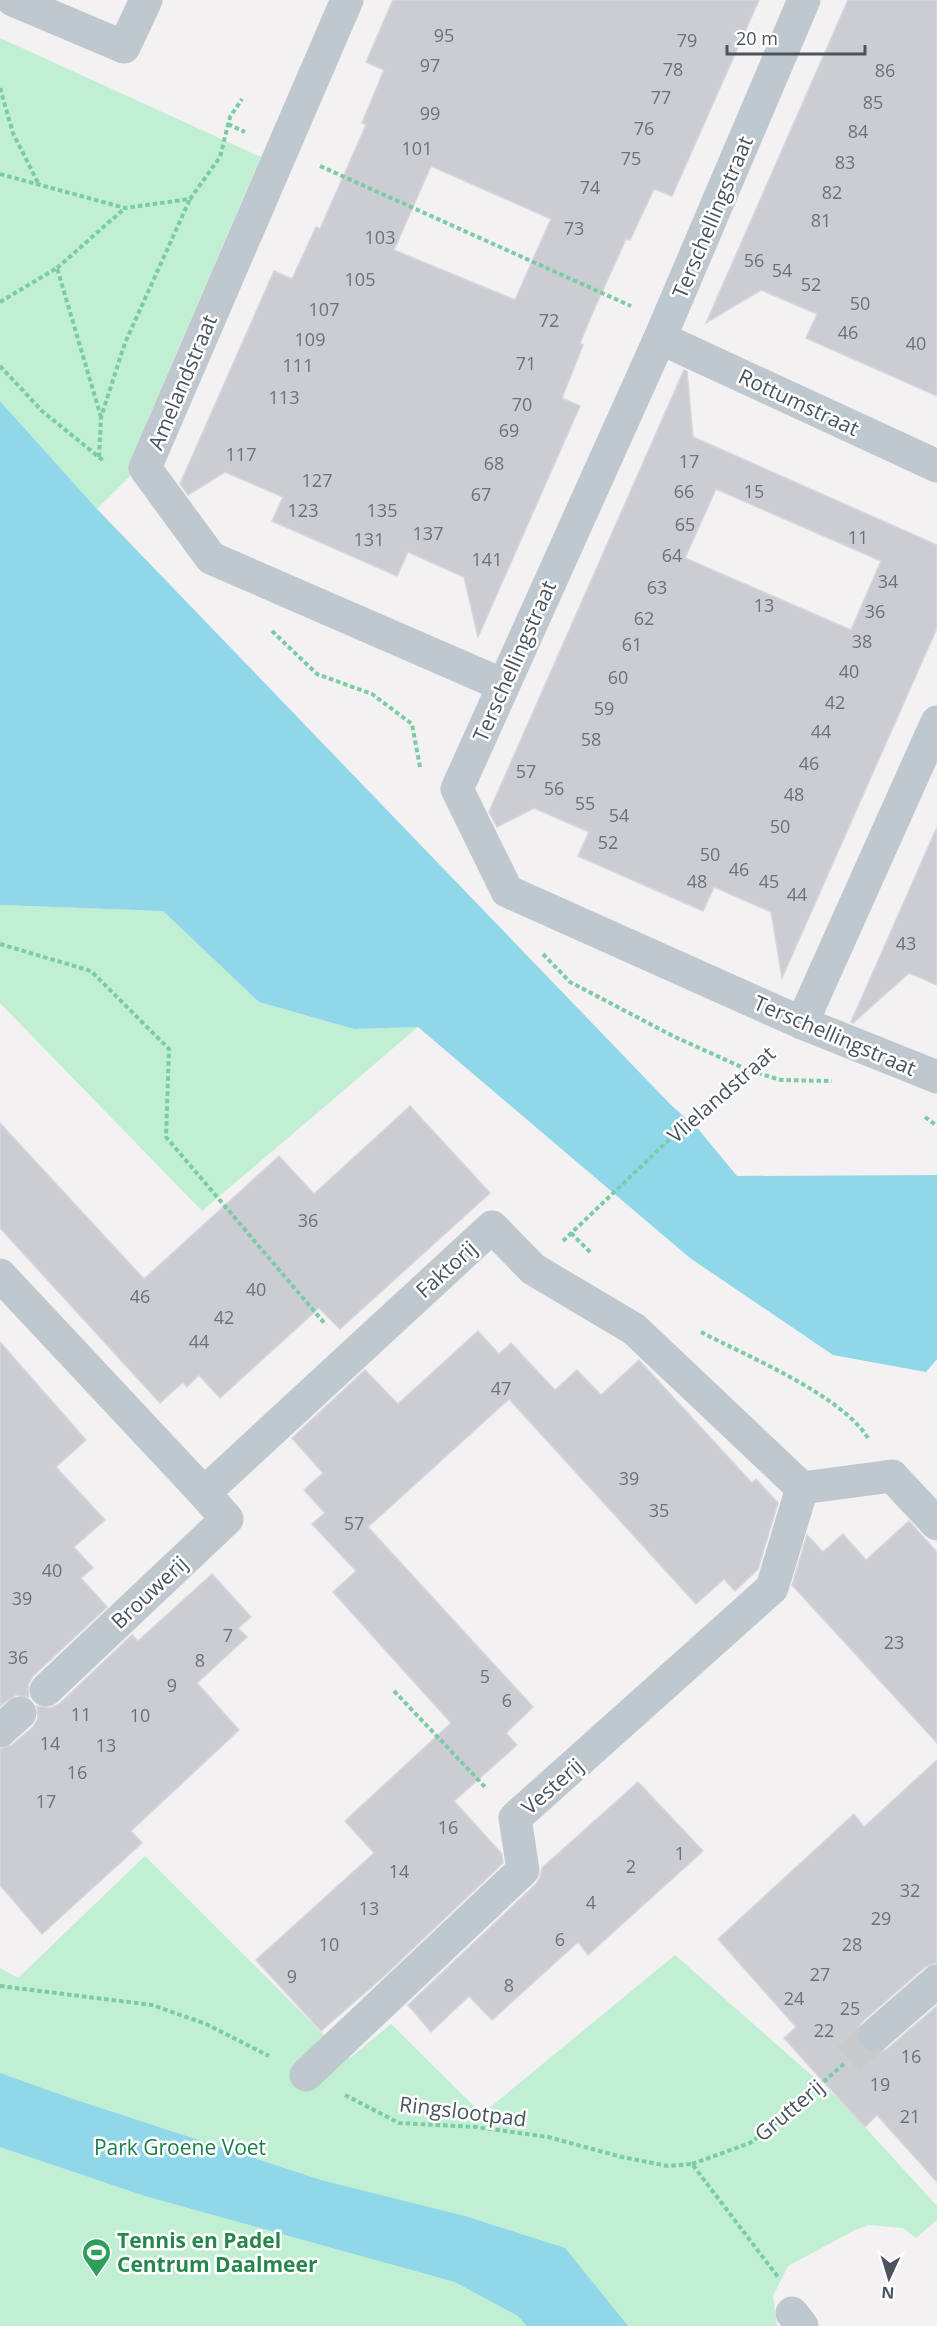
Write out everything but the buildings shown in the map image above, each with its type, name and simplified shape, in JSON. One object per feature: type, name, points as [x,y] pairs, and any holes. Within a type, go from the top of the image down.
[{"type":"street","points":[[13,0],[124,47],[146,0]]},
{"type":"street","name":"Amelandstraat","points":[[347,0],[145,468],[211,558],[503,685]]},
{"type":"street","name":"Terschellingstraat","points":[[804,0],[664,330],[457,789],[507,891],[802,1023],[937,1077]]},
{"type":"street","name":"Rottumstraat","points":[[664,330],[806,405],[937,466]]},
{"type":"street","points":[[802,1023],[937,722]]},
{"type":"street","name":"Faktorij","points":[[204,1493],[492,1227],[533,1269],[634,1329],[802,1488]]},
{"type":"street","points":[[0,1275],[204,1493]]},
{"type":"street","points":[[802,1488],[892,1476],[937,1524]]},
{"type":"street","name":"Vesterij","points":[[306,2075],[523,1870],[515,1818],[772,1588],[802,1488]]},
{"type":"street","name":"Brouwerij","points":[[46,1690],[227,1519],[204,1493]]},
{"type":"street","points":[[875,2035],[937,1981]]},
{"type":"path","points":[[0,88],[13,133],[40,185]]},
{"type":"path","points":[[99,457],[101,417],[125,343],[190,199],[220,157],[228,124],[242,99]]},
{"type":"path","points":[[228,124],[664,330]]},
{"type":"path","points":[[0,174],[125,208],[190,199]]},
{"type":"path","points":[[0,302],[57,267],[125,208]]},
{"type":"path","points":[[57,267],[101,417]]},
{"type":"path","points":[[0,366],[42,411],[106,463]]},
{"type":"path","points":[[263,625],[317,674],[372,694],[412,724],[422,776]]},
{"type":"path","points":[[0,944],[91,971],[169,1049],[166,1137],[352,1355]]},
{"type":"path","points":[[541,952],[570,982],[673,1036],[748,1070],[781,1080],[838,1081]]},
{"type":"path","name":"Vlielandstraat","points":[[533,1269],[698,1112],[802,1023]]},
{"type":"path","points":[[918,1112],[937,1126]]},
{"type":"path","points":[[571,1233],[595,1256]]},
{"type":"path","points":[[695,1329],[813,1389],[861,1427],[892,1476]]},
{"type":"path","points":[[394,1691],[515,1818]]},
{"type":"path","name":"Ringslootpad","points":[[0,1986],[152,2005],[206,2024],[399,2123],[476,2127],[548,2137],[622,2157],[668,2166],[692,2164]]},
{"type":"path","name":"Grutterij","points":[[692,2164],[750,2143],[774,2125],[848,2059]]},
{"type":"path","points":[[692,2164],[785,2286],[797,2320]]},
{"type":"green space","points":[[0,38],[261,157],[147,421],[136,470],[97,509],[0,401]]},
{"type":"green space","points":[[0,905],[163,911],[259,1002],[354,1029],[418,1027],[202,1211],[0,1003]]},
{"type":"green space","name":"Park Groene Voet","points":[[145,1856],[324,2035],[350,2058],[391,2024],[482,2114],[675,1955],[842,2102],[937,2206],[937,2220],[916,2238],[903,2228],[869,2225],[855,2230],[788,2266],[773,2296],[777,2326],[0,2326],[0,1968],[18,1978]]},
{"type":"water","points":[[0,401],[97,509],[670,1104],[699,1130],[737,1176],[937,1175],[937,1359],[926,1372],[833,1355],[690,1258],[418,1027],[354,1029],[259,1002],[163,911],[0,905]]},
{"type":"water","points":[[0,2073],[321,2180],[465,2216],[565,2248],[628,2326],[527,2326],[518,2316],[455,2282],[145,2196],[0,2147]]},
{"type":"tunnel","points":[[848,2059],[875,2035]]},
{"type":"place","name":"Tennis en Padel Centrum Daalmeer","points":[[96,2278]]}]
